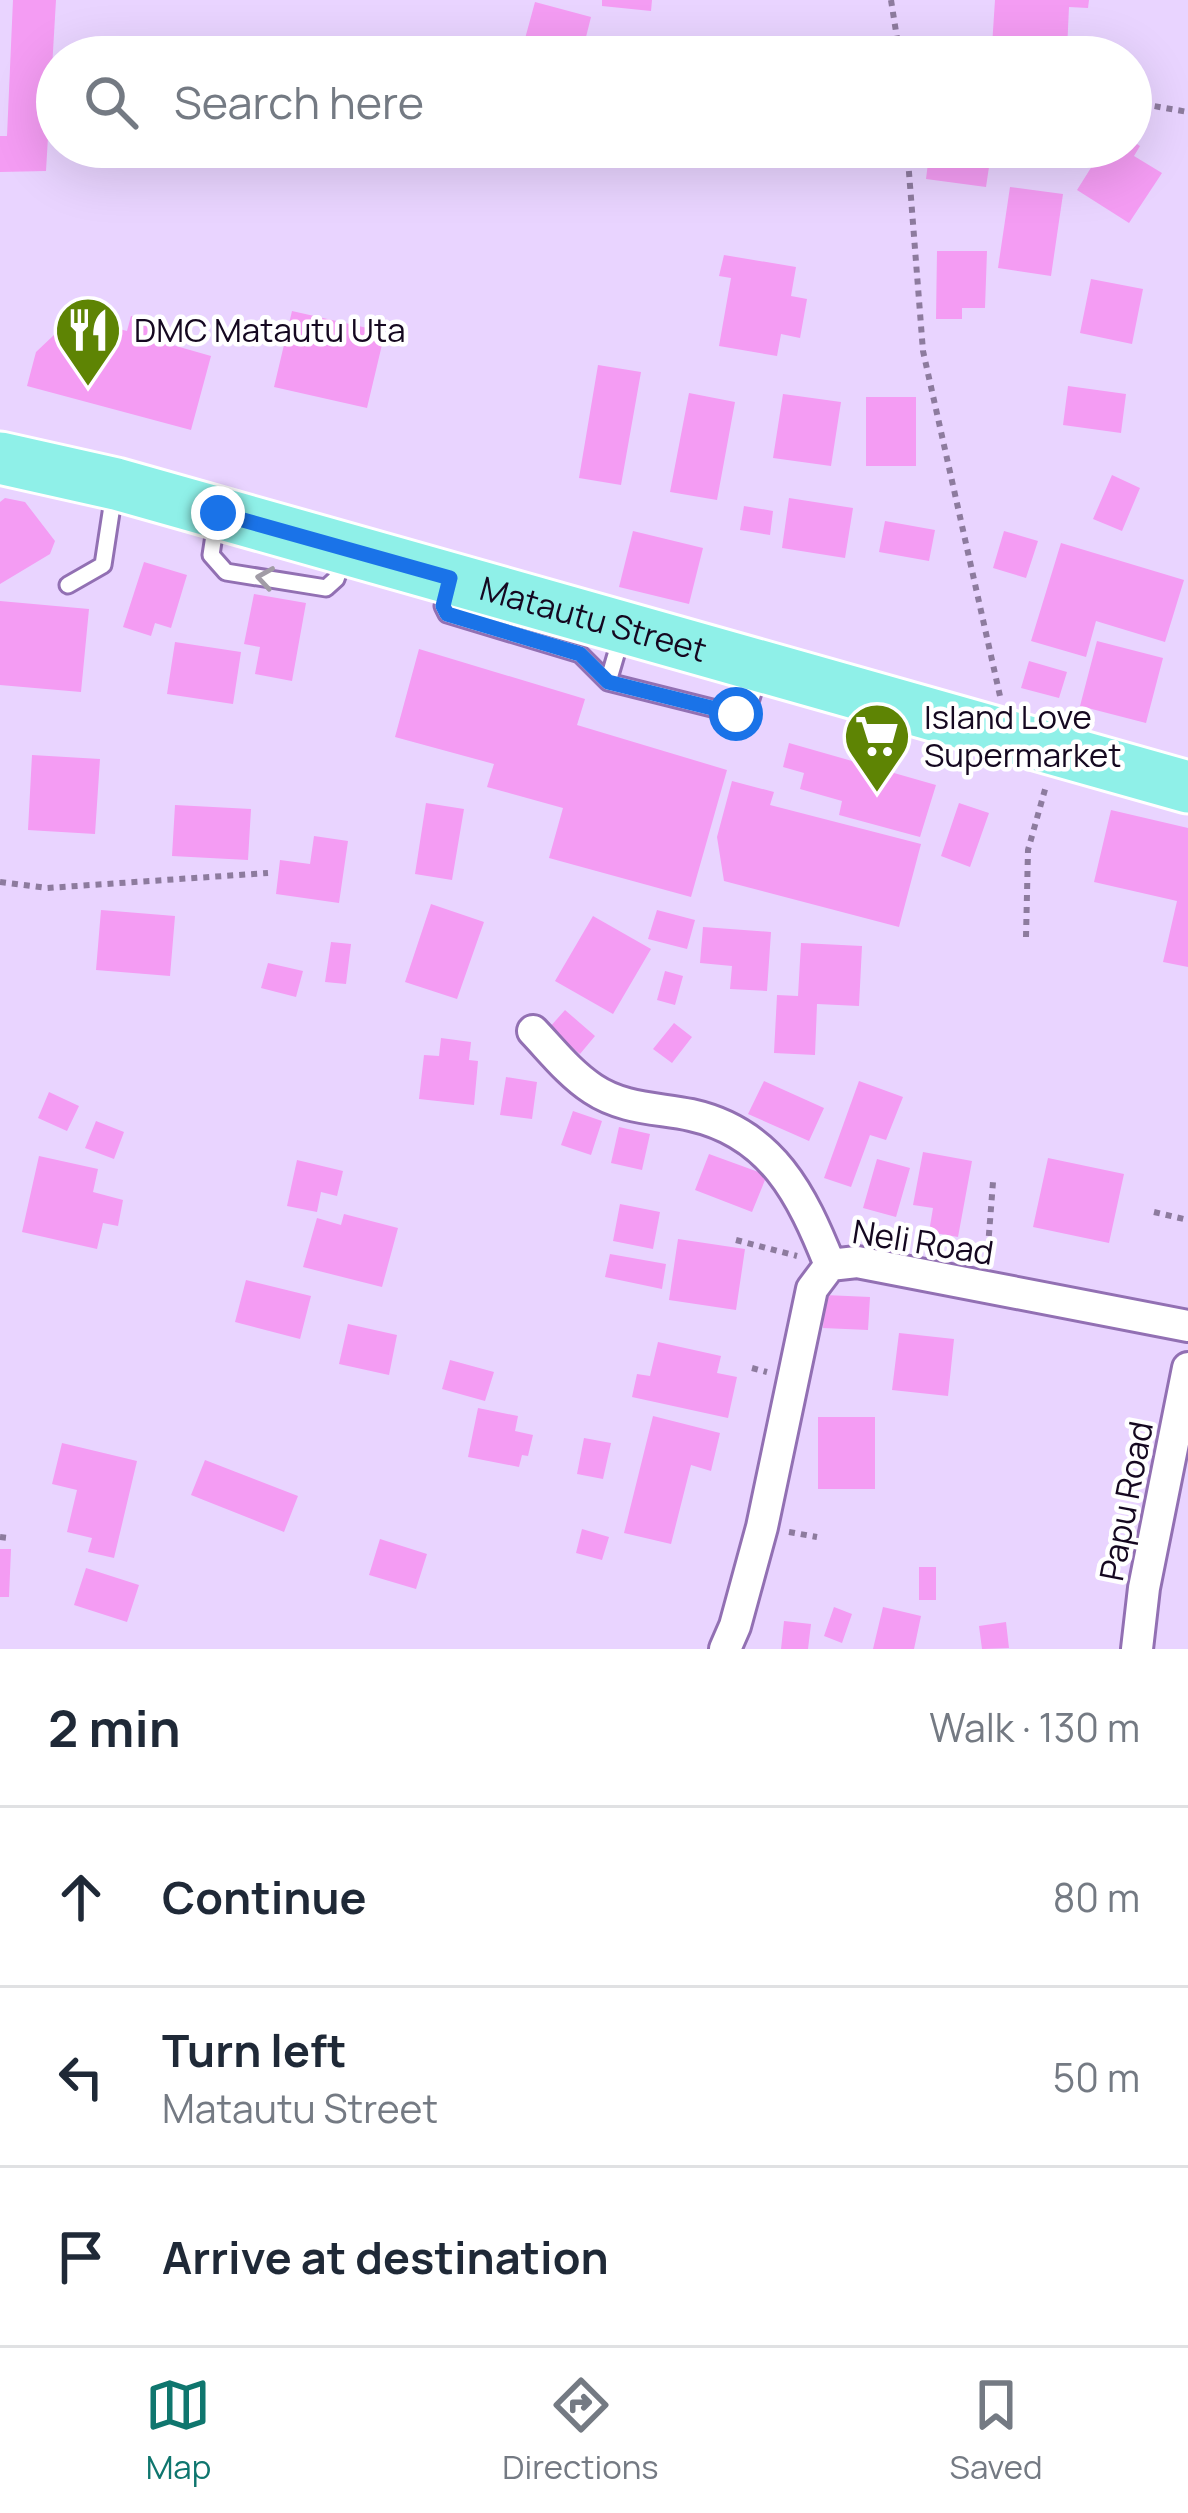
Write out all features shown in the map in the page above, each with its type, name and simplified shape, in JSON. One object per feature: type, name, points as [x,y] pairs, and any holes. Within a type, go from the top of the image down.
[{"type":"main road","name":"Matautu Street","points":[[0,458],[116,484],[1188,787]]},
{"type":"street","name":"Neli Road","points":[[533,1030],[592,1089],[622,1104],[694,1116],[768,1154],[804,1200],[830,1264],[856,1262],[1188,1326]]},
{"type":"street","points":[[724,1649],[735,1626],[762,1527],[812,1288],[830,1264]]},
{"type":"street","name":"Papu Road","points":[[1137,1649],[1144,1588],[1188,1368]]},
{"type":"lane","points":[[68,585],[103,565],[116,484]]},
{"type":"lane","points":[[450,578],[443,606],[447,614],[580,654],[608,682],[736,714],[751,699],[762,665]]},
{"type":"lane","points":[[608,682],[624,625]]},
{"type":"path","points":[[891,0],[897,36]]},
{"type":"path","points":[[1152,106],[1188,112]]},
{"type":"path","points":[[909,168],[923,351],[1033,741],[1026,938]]},
{"type":"path","points":[[0,882],[47,888],[268,873]]},
{"type":"path","points":[[985,1287],[993,1182]]},
{"type":"path","points":[[1154,1212],[1188,1220]]},
{"type":"path","points":[[736,1240],[830,1264]]},
{"type":"building","points":[[13,0],[56,0],[54,36],[36,36],[36,168],[46,171],[0,172],[0,136],[7,136]]},
{"type":"building","points":[[602,0],[652,0],[651,11],[602,6]]},
{"type":"building","points":[[995,0],[1089,0],[1088,8],[1069,7],[1068,36],[993,36]]},
{"type":"building","points":[[535,2],[591,17],[586,36],[526,36]]},
{"type":"building","points":[[1152,167],[1162,173],[1129,223],[1077,190],[1091,168]]},
{"type":"building","points":[[927,168],[989,168],[986,187],[926,179]]},
{"type":"building","points":[[1010,187],[1063,194],[1051,276],[998,268]]},
{"type":"building","points":[[937,251],[987,251],[985,308],[962,308],[962,319],[936,319]]},
{"type":"building","points":[[724,255],[796,267],[791,296],[807,299],[800,338],[781,334],[777,356],[719,346],[731,278],[719,276]]},
{"type":"building","points":[[1091,279],[1143,289],[1132,344],[1080,333]]},
{"type":"building","points":[[292,311],[385,332],[367,408],[274,387]]},
{"type":"building","points":[[131,316],[159,323],[155,340],[211,356],[191,430],[27,386],[36,352],[73,317],[127,331]]},
{"type":"building","points":[[598,365],[641,372],[621,485],[579,478]]},
{"type":"building","points":[[1068,386],[1126,394],[1121,433],[1063,425]]},
{"type":"building","points":[[689,393],[735,402],[717,500],[670,492]]},
{"type":"building","points":[[783,394],[841,402],[831,466],[773,458]]},
{"type":"building","points":[[866,397],[916,397],[916,466],[866,466]]},
{"type":"building","points":[[1112,475],[1140,488],[1122,531],[1093,519]]},
{"type":"building","points":[[5,498],[25,502],[55,541],[50,554],[0,584],[0,502]]},
{"type":"building","points":[[789,498],[853,508],[845,558],[782,548]]},
{"type":"building","points":[[744,506],[773,511],[770,535],[740,530]]},
{"type":"building","points":[[885,521],[935,530],[929,561],[879,552]]},
{"type":"building","points":[[633,531],[703,548],[689,604],[619,587]]},
{"type":"building","points":[[1004,531],[1038,541],[1026,578],[993,568]]},
{"type":"building","points":[[1061,543],[1184,580],[1165,642],[1096,621],[1086,657],[1031,641]]},
{"type":"building","points":[[144,562],[187,575],[171,628],[155,623],[151,636],[123,627]]},
{"type":"building","points":[[254,594],[306,603],[292,681],[255,674],[260,647],[244,644]]},
{"type":"building","points":[[0,601],[89,609],[81,692],[0,685]]},
{"type":"building","points":[[1097,641],[1163,658],[1146,723],[1080,706]]},
{"type":"building","points":[[175,642],[241,652],[233,704],[167,694]]},
{"type":"building","points":[[419,649],[585,699],[577,725],[727,770],[691,897],[549,858],[563,808],[487,787],[494,764],[395,737]]},
{"type":"building","points":[[1029,661],[1067,672],[1059,698],[1021,688]]},
{"type":"building","name":"Island Love Supermarket","points":[[789,743],[936,785],[920,837],[839,815],[842,801],[800,789],[804,773],[783,767]]},
{"type":"building","points":[[32,755],[100,759],[95,834],[28,830]]},
{"type":"building","points":[[732,781],[774,792],[770,805],[921,844],[899,927],[724,881],[717,837]]},
{"type":"building","points":[[426,803],[464,809],[452,880],[415,874]]},
{"type":"building","points":[[959,803],[989,813],[970,867],[941,856]]},
{"type":"building","points":[[175,805],[251,809],[248,860],[172,856]]},
{"type":"building","points":[[1111,810],[1188,828],[1188,967],[1163,962],[1177,901],[1094,882]]},
{"type":"building","points":[[314,836],[348,841],[339,903],[276,894],[280,860],[310,864]]},
{"type":"building","points":[[431,904],[484,922],[457,999],[405,982]]},
{"type":"building","points":[[101,910],[175,916],[170,976],[96,970]]},
{"type":"building","points":[[657,910],[695,920],[687,949],[648,939]]},
{"type":"building","points":[[593,916],[651,949],[613,1014],[555,981]]},
{"type":"building","points":[[703,927],[771,932],[767,991],[730,989],[732,966],[700,963]]},
{"type":"building","points":[[331,942],[351,944],[346,984],[325,982]]},
{"type":"building","points":[[801,943],[862,946],[859,1006],[817,1004],[815,1055],[774,1053],[777,995],[798,996]]},
{"type":"building","points":[[268,963],[303,971],[296,997],[261,988]]},
{"type":"building","points":[[665,971],[683,976],[675,1005],[657,1000]]},
{"type":"building","points":[[565,1010],[595,1036],[580,1054],[549,1028]]},
{"type":"building","points":[[674,1023],[692,1037],[672,1063],[653,1049]]},
{"type":"building","points":[[441,1038],[471,1042],[469,1060],[478,1061],[474,1105],[419,1099],[424,1055],[439,1056]]},
{"type":"building","points":[[506,1077],[537,1082],[532,1119],[500,1115]]},
{"type":"building","points":[[764,1081],[824,1108],[809,1141],[748,1114]]},
{"type":"building","points":[[859,1081],[903,1097],[886,1140],[870,1135],[851,1187],[824,1178]]},
{"type":"building","points":[[49,1092],[79,1106],[67,1131],[38,1118]]},
{"type":"building","points":[[573,1111],[602,1121],[591,1155],[561,1145]]},
{"type":"building","points":[[96,1121],[124,1132],[114,1159],[85,1148]]},
{"type":"building","points":[[619,1127],[650,1134],[642,1170],[611,1163]]},
{"type":"building","points":[[923,1152],[972,1161],[958,1237],[929,1232],[933,1208],[913,1205]]},
{"type":"building","points":[[709,1154],[767,1175],[752,1212],[695,1190]]},
{"type":"building","points":[[39,1156],[98,1169],[93,1192],[123,1200],[118,1226],[103,1223],[97,1249],[22,1232]]},
{"type":"building","points":[[1048,1158],[1124,1174],[1109,1243],[1033,1227]]},
{"type":"building","points":[[877,1159],[910,1168],[896,1217],[863,1208]]},
{"type":"building","points":[[297,1160],[343,1171],[337,1196],[321,1192],[317,1212],[287,1206]]},
{"type":"building","points":[[620,1204],[660,1212],[653,1249],[613,1241]]},
{"type":"building","points":[[344,1214],[398,1228],[382,1287],[303,1267],[317,1218],[341,1225]]},
{"type":"building","points":[[678,1239],[745,1249],[736,1310],[669,1300]]},
{"type":"building","points":[[610,1254],[666,1264],[662,1289],[605,1277]]},
{"type":"building","points":[[246,1280],[311,1296],[300,1339],[235,1322]]},
{"type":"building","points":[[825,1295],[870,1297],[868,1330],[823,1328]]},
{"type":"building","points":[[348,1324],[397,1335],[389,1375],[339,1364]]},
{"type":"building","points":[[899,1333],[954,1339],[948,1396],[892,1390]]},
{"type":"building","points":[[658,1342],[721,1356],[717,1373],[737,1377],[728,1418],[632,1397],[637,1374],[650,1376]]},
{"type":"building","points":[[450,1360],[494,1372],[485,1401],[442,1389]]},
{"type":"building","points":[[478,1408],[518,1416],[515,1431],[533,1435],[528,1456],[522,1455],[519,1467],[468,1457]]},
{"type":"building","points":[[653,1416],[720,1433],[711,1471],[691,1465],[671,1544],[624,1533]]},
{"type":"building","points":[[818,1417],[875,1417],[875,1489],[818,1489]]},
{"type":"building","points":[[584,1438],[611,1443],[603,1479],[577,1474]]},
{"type":"building","points":[[62,1443],[137,1461],[114,1558],[88,1552],[92,1538],[67,1532],[77,1490],[52,1484]]},
{"type":"building","points":[[205,1460],[298,1496],[284,1532],[191,1495]]},
{"type":"building","points":[[582,1529],[609,1537],[602,1560],[576,1553]]},
{"type":"building","points":[[380,1539],[427,1554],[416,1589],[369,1575]]},
{"type":"building","points":[[0,1549],[11,1549],[9,1597],[0,1597]]},
{"type":"building","points":[[919,1567],[936,1567],[936,1600],[919,1600]]},
{"type":"building","points":[[86,1568],[139,1585],[127,1622],[74,1605]]},
{"type":"building","points":[[834,1607],[852,1614],[842,1643],[824,1636]]},
{"type":"building","points":[[883,1607],[921,1616],[914,1649],[873,1649]]},
{"type":"building","points":[[784,1621],[811,1624],[808,1649],[781,1649]]},
{"type":"building","points":[[1006,1622],[1009,1648],[982,1649],[979,1626]]},
{"type":"place","name":"DMC Matautu Uta","points":[[88,389]]},
{"type":"place","name":"Island Love Supermarket","points":[[877,795]]},
{"type":"route","points":[[218,513],[450,578],[443,606],[447,614],[580,654],[608,682],[736,714]]}]
